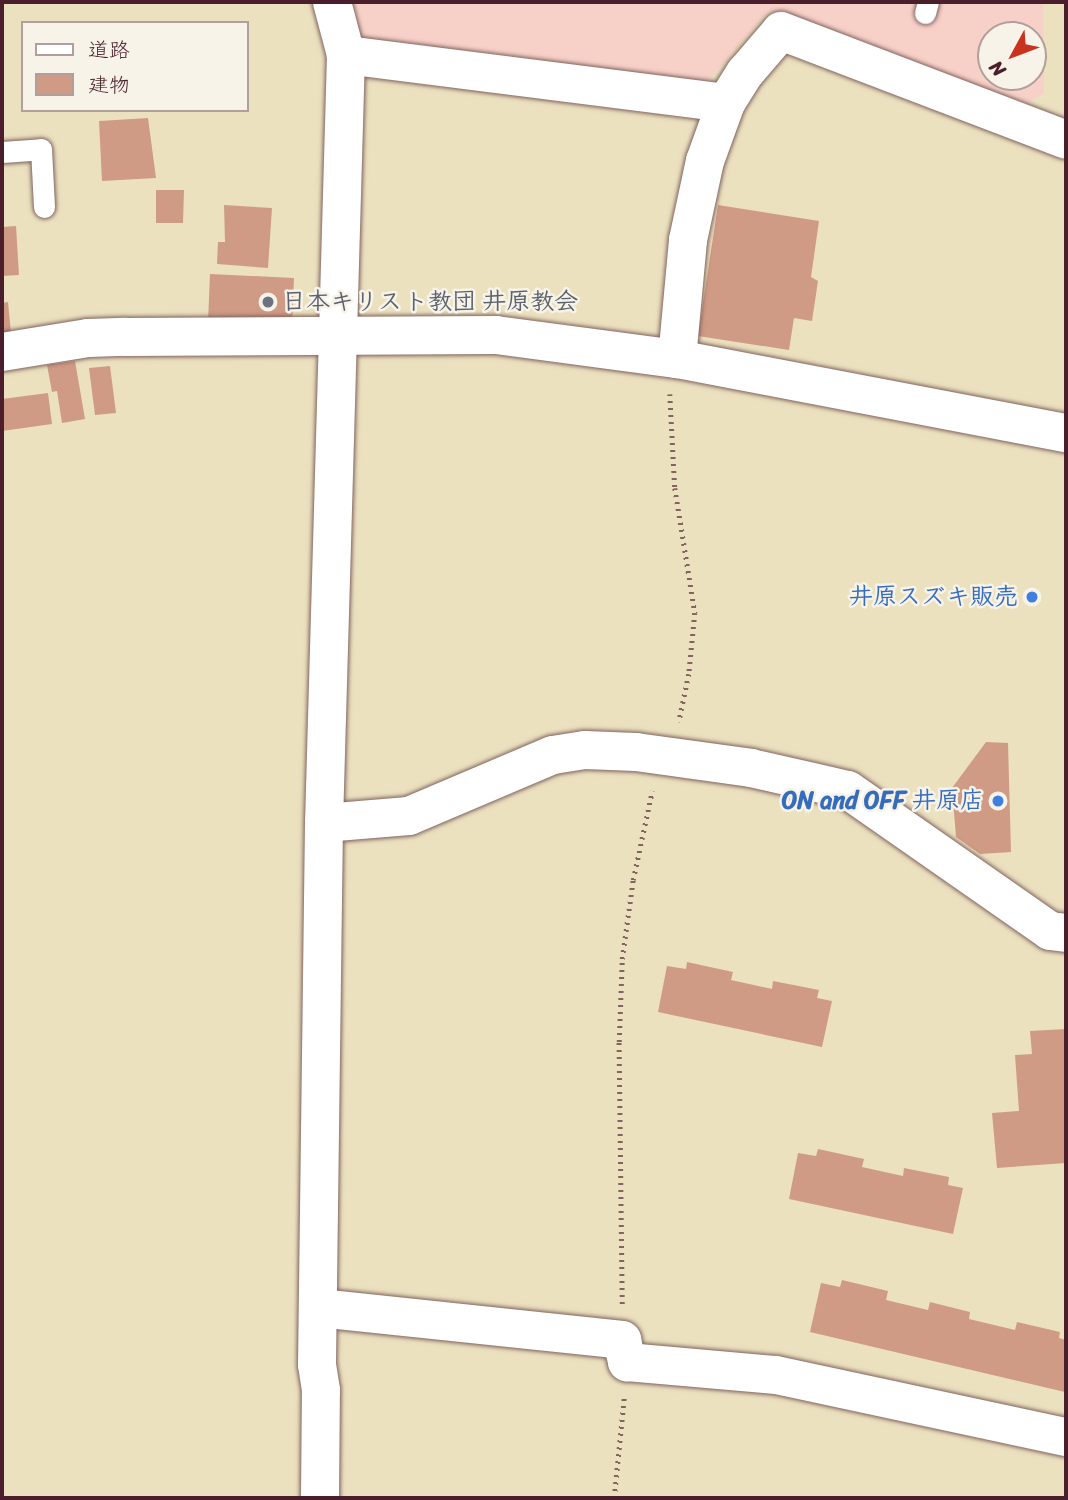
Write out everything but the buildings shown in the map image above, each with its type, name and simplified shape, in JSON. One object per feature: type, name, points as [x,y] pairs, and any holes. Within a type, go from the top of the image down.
[{"type":"street","points":[[320,1498],[319,1308],[324,823],[346,55],[332,2]]},
{"type":"street","points":[[673,358],[688,240],[705,161],[726,103],[745,72],[781,31],[1066,140]]},
{"type":"street","points":[[346,55],[726,103]]},
{"type":"street","points":[[2,352],[88,338],[496,335],[673,358],[1066,433]]},
{"type":"street","points":[[324,823],[409,816],[553,755],[585,750],[636,752],[751,768],[848,790],[1050,931],[1066,933]]},
{"type":"street","points":[[319,1308],[776,1375],[1066,1437]]},
{"type":"lane","points":[[2,152],[41,149],[44,207]]},
{"type":"path","points":[[614,1498],[624,1351],[619,1042],[622,959],[633,880],[655,775],[675,745],[690,674],[695,612],[675,488],[673,358]]},
{"type":"shaded area","points":[[355,2],[1043,2],[1043,21],[977,21],[977,91],[1044,91],[1021,108],[768,11],[707,82],[361,41]]},
{"type":"place","name":"日本キリスト教団 井原教会","points":[[268,302]]},
{"type":"place","name":"井原スズキ販売","points":[[1032,597]]},
{"type":"place","name":"ON and OFF 井原店","points":[[998,801]]}]
